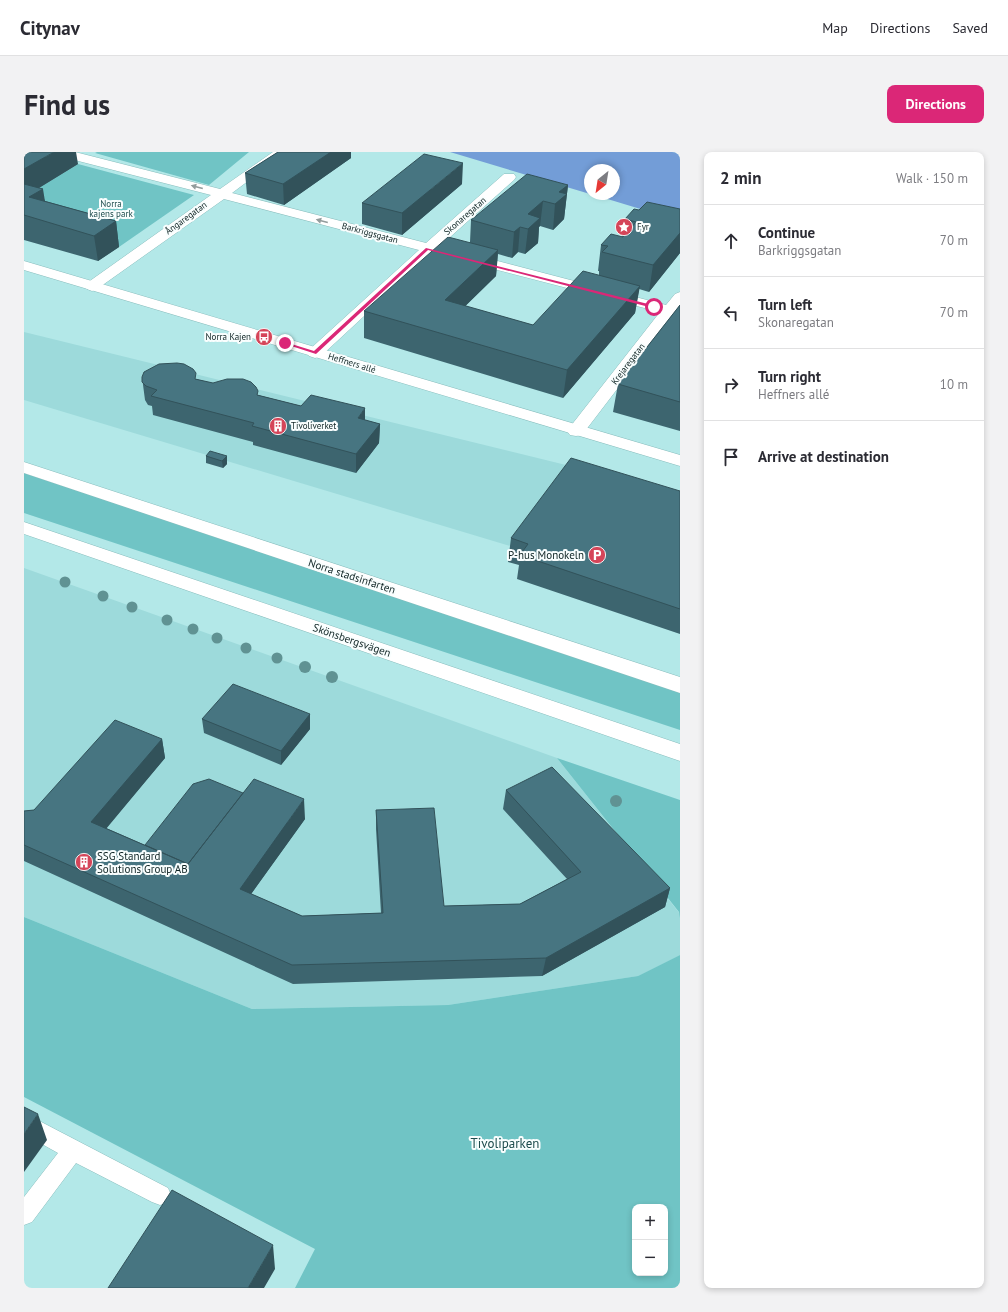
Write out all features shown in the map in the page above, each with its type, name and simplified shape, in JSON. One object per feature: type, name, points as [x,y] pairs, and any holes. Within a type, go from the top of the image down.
[{"type":"street","name":"Barkriggsgatan","points":[[60,152],[428,249],[675,312]]},
{"type":"street","name":"Ångaregatan","points":[[92,286],[281,152]]},
{"type":"street","name":"Skonaregatan","points":[[314,353],[509,177]]},
{"type":"street","name":"Heffners allé","points":[[24,265],[314,353],[680,461]]},
{"type":"street","name":"Krejaregatan","points":[[576,431],[675,312],[680,297]]},
{"type":"street","name":"Norra stadsinfarten","points":[[24,459],[680,671]]},
{"type":"street","name":"Norra stadsinfarten","points":[[24,467],[680,685]]},
{"type":"street","name":"Skönsbergsvägen","points":[[24,528],[680,753]]},
{"type":"lane","points":[[24,1123],[72,1150],[160,1195]]},
{"type":"lane","points":[[24,1214],[72,1150]]},
{"type":"shaded area","points":[[450,152],[680,152],[680,221],[611,200],[620,200],[620,164],[584,164],[584,192]]},
{"type":"shaded area","points":[[24,332],[680,493],[680,597],[24,400]]},
{"type":"shaded area","points":[[24,568],[557,758],[680,914],[680,955],[638,976],[448,1005],[252,1009],[24,917]]},
{"type":"green space","points":[[249,152],[209,185],[95,153]]},
{"type":"green space","name":"Norra kajens park","points":[[78,164],[194,195],[119,247],[34,222],[24,197]]},
{"type":"green space","points":[[24,473],[679,692],[680,730],[24,513]]},
{"type":"green space","points":[[557,758],[680,800],[680,918],[679,912]]},
{"type":"green space","name":"Tivoliparken","points":[[24,917],[252,1009],[448,1005],[638,976],[680,955],[680,1288],[295,1288],[315,1249],[24,1097]]},
{"type":"building","points":[[24,152],[54,152],[24,169]]},
{"type":"building","points":[[278,152],[331,152],[283,184],[245,173]]},
{"type":"building","points":[[424,154],[463,163],[402,213],[362,203]]},
{"type":"building","points":[[527,174],[568,185],[559,192],[567,194],[555,204],[543,201],[528,214],[540,218],[528,229],[520,227],[514,232],[471,220]]},
{"type":"building","points":[[24,184],[43,189],[29,197],[116,221],[94,236],[24,215]]},
{"type":"building","points":[[647,202],[680,209],[680,233],[653,265],[602,252],[608,246],[601,245],[611,234],[623,237],[636,222],[625,219],[634,209],[639,210]]},
{"type":"building","points":[[448,237],[498,250],[445,300],[533,325],[583,271],[640,286],[567,370],[364,311]]},
{"type":"building","points":[[680,305],[680,402],[618,384]]},
{"type":"building","points":[[159,364],[184,364],[193,369],[196,373],[195,379],[213,383],[227,379],[243,379],[251,382],[256,387],[258,391],[257,395],[301,406],[311,395],[365,408],[358,418],[380,424],[356,454],[252,426],[254,423],[151,396],[157,390],[146,386],[142,382],[144,372]]},
{"type":"building","points":[[210,451],[227,456],[222,461],[206,456]]},
{"type":"building","name":"P-hus Monokeln","points":[[571,458],[680,491],[680,609],[520,555],[528,544],[511,538]]},
{"type":"building","points":[[233,684],[310,714],[281,751],[202,719]]},
{"type":"building","name":"SSG Standard Solutions Group AB","points":[[115,720],[162,739],[91,822],[188,864],[254,779],[304,799],[240,889],[302,916],[383,913],[376,810],[434,808],[444,906],[520,904],[581,872],[506,790],[552,767],[670,888],[546,958],[292,965],[24,845],[24,811],[34,810]]},
{"type":"building","points":[[209,779],[243,793],[188,864],[145,845],[193,784]]},
{"type":"building","points":[[24,1107],[38,1114],[24,1134]]},
{"type":"building","points":[[172,1190],[273,1245],[248,1288],[108,1288]]},
{"type":"place","name":"Fyr","points":[[624,227]]},
{"type":"place","name":"Norra Kajen","points":[[264,337]]},
{"type":"place","name":"Tivoliverket","points":[[278,426]]},
{"type":"place","name":"P-hus Monokeln","points":[[597,555]]},
{"type":"place","name":"SSG Standard Solutions Group AB","points":[[84,862]]},
{"type":"route","points":[[285,343],[314,353],[428,249],[654,307]]}]
